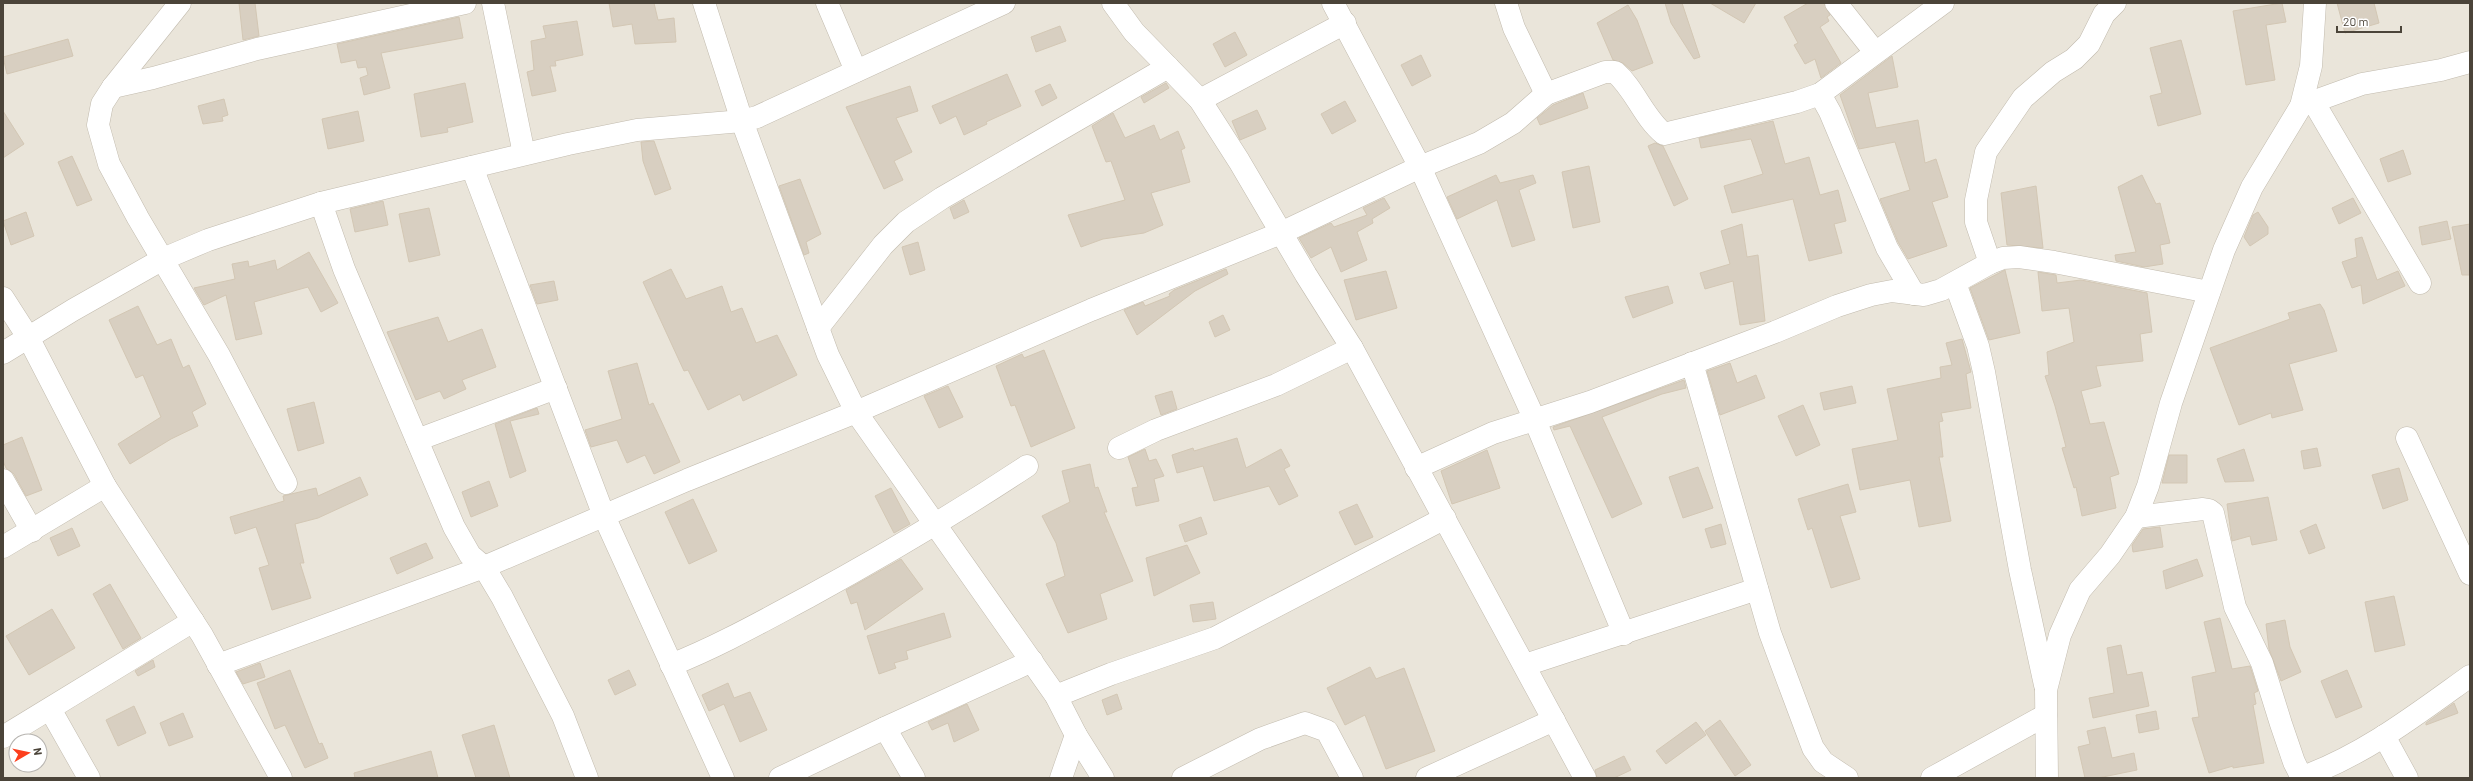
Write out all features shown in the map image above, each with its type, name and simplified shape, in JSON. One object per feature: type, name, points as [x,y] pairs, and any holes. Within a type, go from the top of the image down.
[{"type":"street","points":[[180,3],[113,87],[102,104],[98,125],[109,164],[138,218],[219,355],[286,483]]},
{"type":"street","points":[[113,87],[153,78],[257,49],[465,3]]},
{"type":"street","points":[[493,3],[524,154]]},
{"type":"street","points":[[704,3],[742,121],[828,355],[856,412],[937,524],[1056,696],[1076,735],[1103,778]]},
{"type":"street","points":[[827,3],[856,70]]},
{"type":"street","points":[[3,353],[163,259],[208,240],[321,203],[524,154],[637,130],[742,121],[757,117],[1004,3]]},
{"type":"street","points":[[1113,3],[1134,32],[1200,100],[1352,348],[1585,778]]},
{"type":"street","points":[[1333,3],[1345,23],[1420,167],[1534,418],[1624,634]]},
{"type":"street","points":[[1506,3],[1514,28],[1546,94]]},
{"type":"street","points":[[1836,3],[1875,52]]},
{"type":"street","points":[[218,665],[484,567],[856,412],[1091,310],[1281,233],[1420,167],[1479,143],[1513,123],[1546,94],[1605,72],[1615,72],[1624,80],[1656,127],[1664,134],[1797,102],[1820,94],[1943,3]]},
{"type":"street","points":[[1990,263],[1976,222],[1976,200],[1986,152],[2023,98],[2053,72],[2074,58],[2089,44],[2104,14],[2115,3]]},
{"type":"street","points":[[2046,690],[2060,635],[2080,590],[2110,555],[2136,517],[2209,292],[2224,250],[2252,187],[2307,103],[2315,3]]},
{"type":"street","points":[[1200,100],[1345,23]]},
{"type":"street","points":[[2307,103],[2362,84],[2441,70],[2470,62]]},
{"type":"street","points":[[818,328],[883,245],[906,222],[942,198],[1168,67]]},
{"type":"street","points":[[1820,94],[1830,112],[1887,248],[1914,294]]},
{"type":"street","points":[[2307,103],[2420,283]]},
{"type":"street","points":[[472,167],[604,516],[723,778]]},
{"type":"street","points":[[321,203],[344,269],[454,527],[470,555],[484,567],[502,597],[563,716],[588,778]]},
{"type":"street","points":[[1416,468],[1451,451],[1534,418],[1590,402],[1871,294],[1892,291],[1924,295],[1955,283],[1990,263],[2003,258],[2019,257],[2209,292]]},
{"type":"street","points":[[1955,283],[1978,346],[1984,372],[2020,570],[2046,690],[2047,778]]},
{"type":"street","points":[[3,298],[28,337],[105,486],[193,621],[281,778]]},
{"type":"street","points":[[1119,448],[1156,430],[1276,385],[1352,348]]},
{"type":"street","points":[[1692,364],[1770,633],[1813,748],[1823,762],[1847,778]]},
{"type":"street","points":[[417,440],[556,388]]},
{"type":"street","points":[[2406,438],[2470,574]]},
{"type":"street","points":[[672,665],[696,655],[783,610],[937,524],[1027,466]]},
{"type":"street","points":[[3,480],[32,531]]},
{"type":"street","points":[[3,547],[105,486]]},
{"type":"street","points":[[2136,517],[2203,509],[2209,510],[2213,513],[2235,607],[2262,662],[2285,736],[2302,778],[2384,736],[2470,676]]},
{"type":"street","points":[[1056,696],[1111,674],[1215,638],[1445,518]]},
{"type":"street","points":[[1525,665],[1624,634],[1757,589]]},
{"type":"street","points":[[3,737],[193,621]]},
{"type":"street","points":[[780,778],[885,728],[1032,662]]},
{"type":"street","points":[[50,709],[89,778]]},
{"type":"street","points":[[1932,778],[2046,716]]},
{"type":"street","points":[[1427,778],[1554,720]]},
{"type":"street","points":[[1183,778],[1260,739],[1305,723],[1327,731],[1352,778]]},
{"type":"street","points":[[885,728],[914,778]]},
{"type":"street","points":[[1061,778],[1076,735]]},
{"type":"street","points":[[2384,736],[2407,778]]},
{"type":"shaded area","points":[[3,3],[2470,3],[2470,778],[3,778]]},
{"type":"building","points":[[239,3],[255,3],[259,36],[243,40]]},
{"type":"building","points":[[609,3],[654,3],[658,20],[674,18],[676,42],[635,44],[632,24],[613,27]]},
{"type":"building","points":[[1665,3],[1682,3],[1700,57],[1694,59],[1671,23]]},
{"type":"building","points":[[1710,3],[1756,3],[1744,23]]},
{"type":"building","points":[[1808,3],[1824,3],[1830,15],[1827,17],[1829,21],[1820,27],[1841,63],[1821,78],[1815,59],[1805,64],[1794,45],[1798,43],[1784,17]]},
{"type":"building","points":[[2282,3],[2286,22],[2266,25],[2275,80],[2246,85],[2233,11]]},
{"type":"building","points":[[2337,3],[2374,3],[2379,23],[2345,33]]},
{"type":"building","points":[[1628,5],[1637,20],[1653,63],[1632,71],[1623,63],[1613,60],[1597,23]]},
{"type":"building","points":[[459,17],[463,38],[381,53],[390,88],[364,95],[360,78],[368,75],[366,67],[358,68],[356,60],[341,63],[337,44]]},
{"type":"building","points":[[577,21],[583,55],[555,61],[556,66],[550,66],[556,91],[532,96],[527,72],[534,70],[531,41],[546,38],[543,26]]},
{"type":"building","points":[[1060,26],[1066,41],[1036,52],[1031,37]]},
{"type":"building","points":[[1235,32],[1247,55],[1225,67],[1213,44]]},
{"type":"building","points":[[68,39],[73,56],[7,74],[3,57]]},
{"type":"building","points":[[2181,40],[2201,114],[2158,126],[2150,96],[2162,93],[2150,48]]},
{"type":"building","points":[[1421,55],[1431,76],[1412,86],[1401,65]]},
{"type":"building","points":[[1892,56],[1898,87],[1868,93],[1876,128],[1918,120],[1925,163],[1936,159],[1948,197],[1932,202],[1947,246],[1908,259],[1898,242],[1880,199],[1910,190],[1895,142],[1859,149],[1840,95]]},
{"type":"building","points":[[1007,74],[1021,106],[986,122],[987,124],[964,135],[956,116],[940,124],[932,106]]},
{"type":"building","points":[[465,83],[473,122],[447,128],[448,132],[421,137],[414,94]]},
{"type":"building","points":[[1166,83],[1169,88],[1144,103],[1141,97]]},
{"type":"building","points":[[1050,84],[1057,98],[1042,106],[1035,91]]},
{"type":"building","points":[[910,86],[918,111],[896,118],[912,152],[894,161],[903,180],[884,189],[846,107]]},
{"type":"building","points":[[1583,93],[1588,108],[1540,125],[1537,118],[1553,105]]},
{"type":"building","points":[[224,99],[228,115],[222,117],[223,121],[203,124],[198,106]]},
{"type":"building","points":[[1345,101],[1356,121],[1332,134],[1321,114]]},
{"type":"building","points":[[1257,110],[1266,129],[1240,140],[1232,121]]},
{"type":"building","points":[[3,111],[24,144],[3,158]]},
{"type":"building","points":[[358,111],[364,141],[328,149],[322,119]]},
{"type":"building","points":[[1113,113],[1125,138],[1154,125],[1160,140],[1178,131],[1185,148],[1181,150],[1190,182],[1151,193],[1163,225],[1144,233],[1103,239],[1081,247],[1068,215],[1125,200],[1111,161],[1106,162],[1092,126]]},
{"type":"building","points":[[1773,121],[1785,164],[1809,157],[1820,195],[1838,190],[1846,221],[1834,224],[1842,253],[1809,261],[1793,199],[1732,213],[1724,186],[1763,174],[1751,139],[1701,148],[1699,138]]},
{"type":"building","points":[[654,141],[671,189],[655,195],[643,161],[641,142]]},
{"type":"building","points":[[1655,143],[1663,146],[1688,199],[1674,206],[1648,146]]},
{"type":"building","points":[[2403,150],[2411,174],[2388,182],[2380,159]]},
{"type":"building","points":[[72,156],[92,200],[77,206],[58,162]]},
{"type":"building","points":[[1589,166],[1600,222],[1573,228],[1562,172]]},
{"type":"building","points":[[1496,175],[1500,183],[1533,175],[1536,183],[1519,190],[1535,240],[1512,247],[1497,200],[1457,219],[1447,197]]},
{"type":"building","points":[[2142,175],[2156,204],[2160,203],[2170,243],[2160,245],[2163,264],[2144,267],[2116,261],[2115,255],[2136,252],[2118,187]]},
{"type":"building","points":[[800,179],[821,234],[806,242],[809,253],[804,255],[779,186]]},
{"type":"building","points":[[2036,186],[2043,248],[2007,245],[2001,193]]},
{"type":"building","points":[[1384,198],[1390,208],[1372,219],[1373,223],[1357,232],[1367,260],[1341,272],[1331,247],[1311,258],[1299,238],[1331,223],[1334,227],[1367,215],[1363,208]]},
{"type":"building","points":[[2353,198],[2361,213],[2339,224],[2332,208]]},
{"type":"building","points":[[964,200],[969,212],[954,219],[950,208]]},
{"type":"building","points":[[383,201],[388,225],[355,232],[350,209]]},
{"type":"building","points":[[429,208],[440,255],[409,262],[399,214]]},
{"type":"building","points":[[26,212],[34,236],[11,245],[3,221]]},
{"type":"building","points":[[2258,212],[2268,227],[2268,234],[2250,246],[2244,237],[2253,215]]},
{"type":"building","points":[[2447,221],[2451,239],[2422,245],[2419,227]]},
{"type":"building","points":[[1742,224],[1747,257],[1758,255],[1765,321],[1740,325],[1733,281],[1705,289],[1700,273],[1730,264],[1721,231]]},
{"type":"building","points":[[2470,224],[2470,275],[2462,275],[2452,227]]},
{"type":"building","points":[[2362,237],[2377,280],[2398,271],[2405,286],[2363,304],[2361,285],[2352,288],[2342,262],[2357,257],[2355,239]]},
{"type":"building","points":[[918,242],[925,270],[910,275],[902,247]]},
{"type":"building","points":[[309,252],[338,303],[321,312],[308,287],[254,302],[262,334],[236,340],[226,295],[204,305],[194,288],[235,279],[232,264],[248,261],[249,267],[275,260],[277,270]]},
{"type":"building","points":[[671,269],[686,299],[722,286],[731,312],[742,308],[756,343],[777,335],[797,375],[743,401],[740,394],[708,410],[688,370],[684,371],[643,282]]},
{"type":"building","points":[[1226,269],[1228,274],[1195,291],[1137,335],[1124,310],[1143,302],[1145,306],[1170,296],[1169,294],[1174,290]]},
{"type":"building","points":[[2005,270],[2020,333],[1989,340],[1970,288]]},
{"type":"building","points":[[1386,271],[1397,308],[1356,320],[1344,280]]},
{"type":"building","points":[[2038,272],[2056,275],[2057,283],[2081,280],[2147,293],[2152,332],[2140,334],[2143,361],[2096,366],[2101,386],[2081,391],[2090,424],[2104,422],[2119,474],[2110,477],[2116,508],[2082,516],[2076,487],[2074,488],[2062,448],[2066,447],[2045,376],[2049,375],[2047,352],[2074,342],[2069,308],[2042,311]]},
{"type":"building","points":[[554,281],[558,300],[537,304],[530,285]]},
{"type":"building","points":[[1668,286],[1673,303],[1633,318],[1625,297]]},
{"type":"building","points":[[2320,304],[2324,310],[2337,351],[2289,364],[2303,410],[2272,418],[2271,413],[2239,425],[2210,348],[2290,319],[2288,313]]},
{"type":"building","points":[[138,306],[157,345],[171,339],[183,368],[189,365],[206,404],[192,412],[198,426],[171,439],[130,464],[118,444],[161,417],[143,375],[136,378],[109,320]]},
{"type":"building","points":[[1223,315],[1230,330],[1215,337],[1209,322]]},
{"type":"building","points":[[438,317],[448,342],[482,329],[496,367],[462,380],[466,389],[444,399],[440,391],[416,400],[387,332]]},
{"type":"building","points":[[1962,339],[1971,372],[1966,374],[1971,408],[1941,413],[1943,421],[1939,422],[1943,457],[1939,457],[1951,521],[1919,527],[1910,480],[1860,490],[1852,449],[1898,440],[1887,389],[1941,378],[1940,367],[1952,365],[1946,343]]},
{"type":"building","points":[[1044,350],[1075,428],[1031,447],[1015,405],[1011,406],[996,366],[1022,354],[1024,358]]},
{"type":"building","points":[[637,363],[649,405],[653,403],[680,462],[654,474],[645,455],[627,463],[617,440],[591,447],[585,430],[622,419],[608,371]]},
{"type":"building","points":[[1730,363],[1737,383],[1756,375],[1765,398],[1720,415],[1707,371]]},
{"type":"building","points":[[1684,380],[1686,388],[1662,394],[1602,417],[1642,504],[1612,518],[1570,426],[1554,430],[1553,427]]},
{"type":"building","points":[[948,386],[963,417],[939,428],[924,396]]},
{"type":"building","points":[[1852,386],[1856,403],[1824,410],[1820,393]]},
{"type":"building","points":[[1172,391],[1177,409],[1161,415],[1155,396]]},
{"type":"building","points":[[314,402],[324,443],[298,451],[287,409]]},
{"type":"building","points":[[1803,405],[1820,445],[1796,456],[1778,416]]},
{"type":"building","points":[[537,408],[539,414],[510,421],[526,471],[510,478],[495,424]]},
{"type":"building","points":[[22,437],[42,490],[26,496],[14,474],[6,468],[3,461],[3,445]]},
{"type":"building","points":[[1237,438],[1246,468],[1281,449],[1290,466],[1284,469],[1298,496],[1279,505],[1269,486],[1214,501],[1203,466],[1177,473],[1172,455],[1193,448],[1194,451]]},
{"type":"building","points":[[2317,448],[2321,466],[2304,469],[2301,451]]},
{"type":"building","points":[[1145,449],[1149,461],[1156,459],[1164,476],[1154,479],[1159,501],[1136,506],[1132,488],[1138,487],[1128,457]]},
{"type":"building","points":[[2244,449],[2254,481],[2225,482],[2217,459]]},
{"type":"building","points":[[1487,450],[1500,488],[1452,504],[1441,471]]},
{"type":"building","points":[[2169,455],[2187,455],[2187,483],[2162,483]]},
{"type":"building","points":[[1090,464],[1095,488],[1098,487],[1107,512],[1104,512],[1133,581],[1100,594],[1107,619],[1068,633],[1046,584],[1065,576],[1056,543],[1042,516],[1070,502],[1062,471]]},
{"type":"building","points":[[1698,467],[1713,508],[1683,518],[1669,477]]},
{"type":"building","points":[[2399,468],[2408,500],[2383,509],[2372,475]]},
{"type":"building","points":[[360,477],[368,495],[318,518],[295,524],[304,563],[300,563],[311,598],[272,610],[259,568],[269,565],[256,527],[235,534],[230,517],[284,501],[283,496],[316,488],[318,496]]},
{"type":"building","points":[[489,481],[498,506],[471,517],[462,492]]},
{"type":"building","points":[[1848,484],[1856,512],[1840,516],[1860,579],[1831,588],[1812,528],[1808,530],[1798,499]]},
{"type":"building","points":[[891,488],[910,524],[894,533],[875,496]]},
{"type":"building","points":[[2268,497],[2277,540],[2252,545],[2250,536],[2232,541],[2227,504]]},
{"type":"building","points":[[693,499],[717,551],[689,564],[665,512]]},
{"type":"building","points":[[1357,504],[1373,537],[1355,545],[1339,512]]},
{"type":"building","points":[[1201,517],[1207,534],[1185,542],[1179,525]]},
{"type":"building","points":[[1721,524],[1726,544],[1711,548],[1705,529]]},
{"type":"building","points":[[2316,524],[2325,548],[2309,554],[2300,531]]},
{"type":"building","points":[[2160,527],[2163,547],[2133,552],[2132,545],[2143,529]]},
{"type":"building","points":[[72,528],[80,546],[58,556],[50,538]]},
{"type":"building","points":[[426,543],[433,558],[397,574],[390,558]]},
{"type":"building","points":[[1187,545],[1200,573],[1154,596],[1146,558]]},
{"type":"building","points":[[901,559],[923,589],[865,630],[857,602],[851,604],[846,590]]},
{"type":"building","points":[[2197,559],[2203,576],[2166,589],[2163,571]]},
{"type":"building","points":[[110,584],[141,638],[123,649],[93,594]]},
{"type":"building","points":[[2394,596],[2405,645],[2375,652],[2365,602]]},
{"type":"building","points":[[1213,602],[1216,619],[1193,622],[1190,605]]},
{"type":"building","points":[[52,609],[75,648],[29,675],[6,636]]},
{"type":"building","points":[[944,613],[951,637],[906,651],[908,659],[894,663],[896,668],[879,674],[867,636]]},
{"type":"building","points":[[2220,618],[2232,669],[2250,666],[2258,691],[2254,693],[2256,704],[2253,705],[2264,763],[2233,768],[2233,766],[2209,773],[2192,718],[2199,717],[2192,677],[2216,672],[2204,622]]},
{"type":"building","points":[[2285,620],[2290,647],[2301,672],[2281,681],[2269,649],[2266,624]]},
{"type":"building","points":[[2121,645],[2127,675],[2142,672],[2149,706],[2093,718],[2089,698],[2114,693],[2107,648]]},
{"type":"building","points":[[153,660],[155,667],[138,676],[135,671]]},
{"type":"building","points":[[260,663],[265,677],[243,684],[236,672]]},
{"type":"building","points":[[1370,667],[1376,679],[1404,668],[1435,751],[1386,769],[1365,715],[1345,725],[1327,688]]},
{"type":"building","points":[[290,670],[319,744],[322,743],[328,758],[305,768],[285,725],[275,729],[257,683]]},
{"type":"building","points":[[629,670],[636,685],[615,695],[608,680]]},
{"type":"building","points":[[2347,670],[2362,707],[2336,718],[2321,681]]},
{"type":"building","points":[[728,683],[734,698],[750,692],[767,730],[740,742],[724,704],[709,711],[702,695]]},
{"type":"building","points":[[1117,694],[1122,709],[1107,715],[1102,700]]},
{"type":"building","points":[[2454,703],[2458,713],[2426,725],[2426,723]]},
{"type":"building","points":[[967,704],[979,730],[954,742],[948,723],[932,730],[928,722]]},
{"type":"building","points":[[134,706],[146,733],[118,746],[106,720]]},
{"type":"building","points":[[2156,711],[2159,729],[2139,733],[2136,715]]},
{"type":"building","points":[[183,713],[193,737],[169,746],[160,723]]},
{"type":"building","points":[[1720,720],[1751,765],[1735,776],[1705,731]]},
{"type":"building","points":[[1696,722],[1706,735],[1666,764],[1656,751]]},
{"type":"building","points":[[494,725],[510,778],[476,778],[462,735]]},
{"type":"building","points":[[2105,727],[2112,758],[2134,753],[2137,770],[2098,778],[2085,778],[2078,747],[2090,744],[2087,731]]},
{"type":"building","points":[[431,751],[438,778],[355,778],[354,773]]},
{"type":"building","points":[[1624,756],[1631,770],[1614,778],[1597,778],[1595,770]]}]
